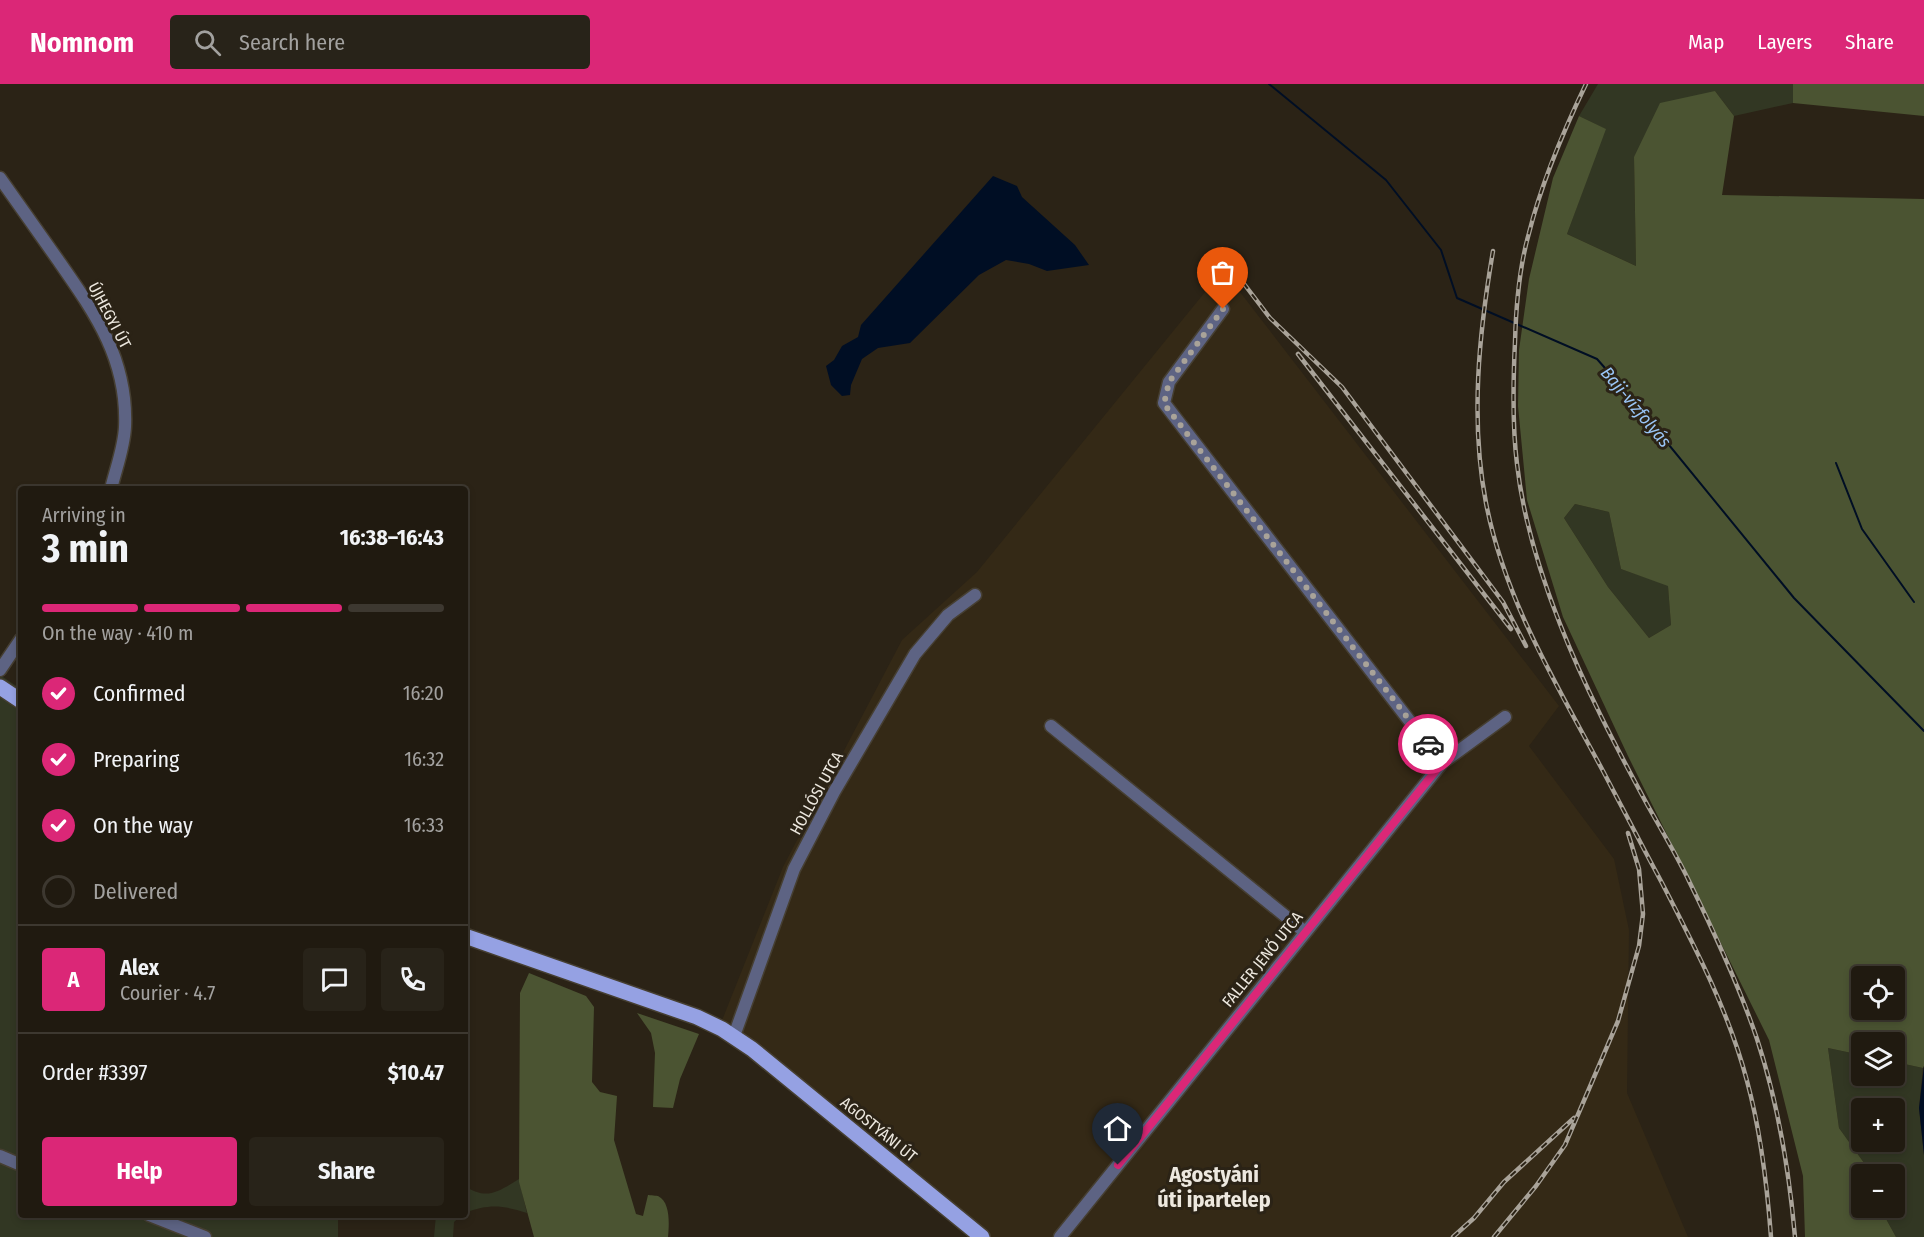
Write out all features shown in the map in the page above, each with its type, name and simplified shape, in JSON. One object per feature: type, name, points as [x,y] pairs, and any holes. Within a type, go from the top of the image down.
[{"type":"main road","points":[[0,687],[18,699]]},
{"type":"main road","name":"AGOSTYÁNI ÚT","points":[[468,937],[697,1017],[734,1036],[982,1237]]},
{"type":"street","name":"ÚJHEGYI ÚT","points":[[0,178],[90,305],[109,340],[124,390],[125,428],[121,455],[112,486]]},
{"type":"street","points":[[1223,309],[1169,382],[1164,404],[1442,763]]},
{"type":"street","name":"HOLLÓSI UTCA","points":[[734,1036],[794,869],[834,792],[915,654],[948,615],[975,595]]},
{"type":"street","points":[[0,670],[18,643]]},
{"type":"street","name":"FALLER JENŐ UTCA","points":[[1060,1237],[1442,763],[1505,717]]},
{"type":"street","points":[[1052,726],[1305,932]]},
{"type":"street","points":[[0,1156],[18,1164]]},
{"type":"street","points":[[157,1218],[205,1237]]},
{"type":"shaded area","points":[[1223,270],[1559,706],[1529,746],[1614,859],[1629,930],[1627,1093],[1688,1237],[978,1237],[719,1028],[783,867],[902,640],[977,572]]},
{"type":"green space","points":[[1598,84],[1793,84],[1793,103],[1734,116],[1715,91],[1634,157],[1636,266],[1567,234],[1605,129],[1579,116]]},
{"type":"green space","points":[[1793,84],[1924,84],[1924,116],[1793,103]]},
{"type":"green space","points":[[1715,91],[1734,116],[1722,195],[1924,199],[1924,1066],[1923,1068],[1905,1064],[1905,1032],[1851,1032],[1851,1053],[1828,1048],[1839,1128],[1851,1145],[1851,1152],[1856,1152],[1865,1164],[1851,1164],[1851,1218],[1886,1218],[1896,1237],[1805,1237],[1803,1176],[1769,1040],[1628,756],[1563,617],[1527,500],[1518,406],[1519,350],[1529,279],[1553,178],[1579,116],[1606,129],[1567,234],[1636,266],[1634,157],[1660,103]],"holes":[[[1575,504],[1609,512],[1621,569],[1668,586],[1671,625],[1649,638],[1608,587],[1564,518]]]},
{"type":"green space","points":[[1575,504],[1609,512],[1621,569],[1668,585],[1671,625],[1649,638],[1608,587],[1564,518]]},
{"type":"green space","points":[[0,675],[18,687],[18,1218],[338,1218],[338,1237],[0,1237]]},
{"type":"green space","points":[[529,973],[586,996],[594,1007],[592,1082],[600,1092],[617,1096],[614,1140],[636,1214],[643,1216],[648,1195],[658,1196],[667,1209],[668,1237],[534,1237],[519,1182],[520,993]]},
{"type":"green space","points":[[637,1013],[699,1034],[680,1079],[673,1108],[653,1107],[655,1053],[651,1033]]},
{"type":"green space","points":[[1828,1048],[1851,1053],[1851,1086],[1905,1086],[1905,1064],[1923,1068],[1919,1108],[1924,1155],[1924,1237],[1896,1237],[1886,1218],[1905,1218],[1905,1164],[1865,1164],[1856,1152],[1905,1152],[1905,1098],[1851,1098],[1851,1145],[1839,1128]]},
{"type":"green space","points":[[519,1179],[527,1213],[496,1207],[468,1212],[468,1188],[486,1194]]},
{"type":"green space","points":[[436,1218],[459,1218],[454,1222],[453,1237],[434,1237]]},
{"type":"water","points":[[993,176],[1017,186],[1022,197],[1075,245],[1089,265],[1047,271],[1029,264],[1006,260],[979,275],[910,343],[878,348],[862,359],[851,385],[850,395],[842,396],[831,385],[826,366],[834,360],[842,346],[858,337],[861,325]]},
{"type":"water","points":[[1924,1066],[1924,1155],[1919,1108]]},
{"type":"waterway","name":"Baji-vízfolyás","points":[[1269,84],[1386,180],[1441,250],[1457,298],[1597,359],[1794,598],[1924,731]]},
{"type":"waterway","points":[[1836,463],[1862,529],[1914,602]]},
{"type":"railway","points":[[1586,84],[1547,176],[1534,214],[1520,273],[1513,403],[1515,449],[1520,484],[1539,565],[1569,647],[1612,739],[1698,900],[1726,959],[1750,1019],[1777,1112],[1786,1161],[1795,1237]]},
{"type":"railway","points":[[1493,251],[1480,345],[1477,408],[1481,472],[1495,539],[1506,574],[1534,642],[1699,956],[1731,1030],[1747,1081],[1760,1139],[1771,1237]]},
{"type":"railway","points":[[1235,272],[1270,318],[1342,387],[1503,602],[1526,646]]},
{"type":"railway","points":[[1298,354],[1511,629]]},
{"type":"railway","points":[[1494,1237],[1536,1186],[1565,1145],[1618,1021],[1639,946],[1643,914],[1639,869],[1628,833]]},
{"type":"railway","points":[[1453,1237],[1474,1218],[1504,1182],[1574,1118]]},
{"type":"way so far","points":[[1223,309],[1169,382],[1164,404],[1428,744]]},
{"type":"district","name":"Agostyáni úti ipartelep","points":[[1214,1186]]},
{"type":"route","points":[[1118,1165],[1442,763],[1428,744]]}]
